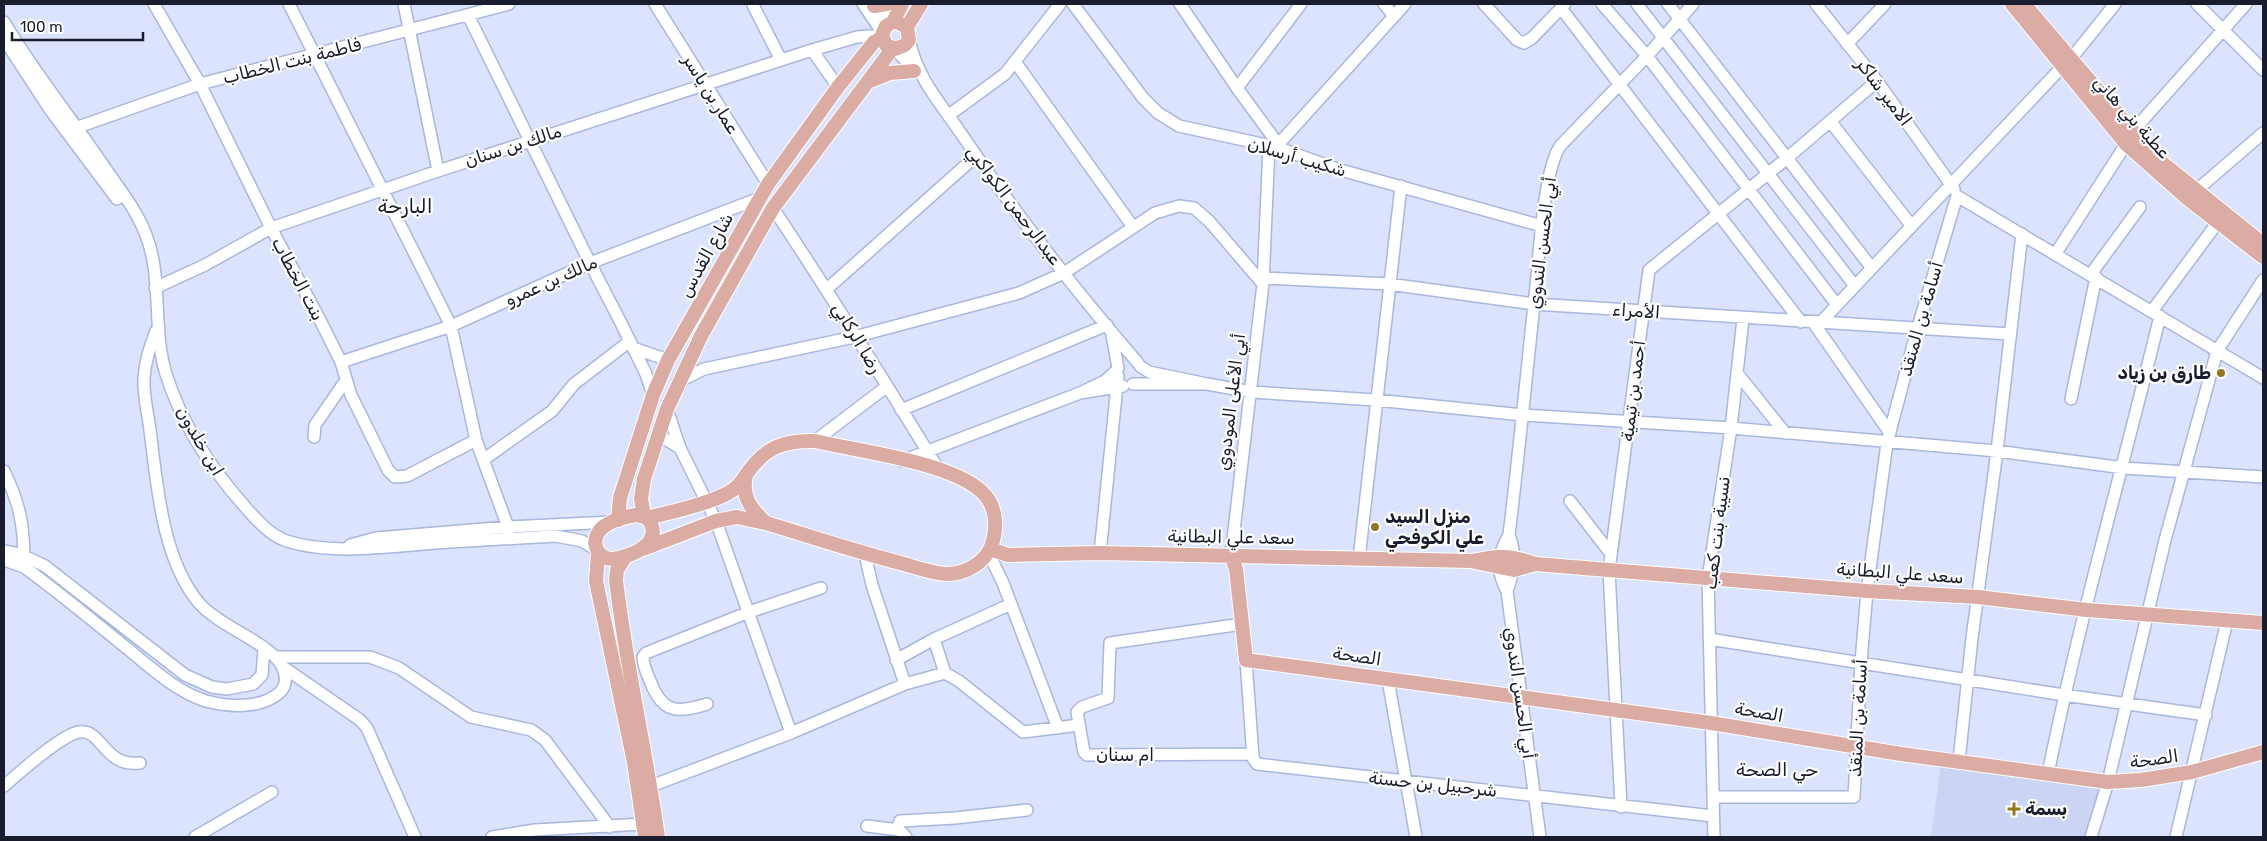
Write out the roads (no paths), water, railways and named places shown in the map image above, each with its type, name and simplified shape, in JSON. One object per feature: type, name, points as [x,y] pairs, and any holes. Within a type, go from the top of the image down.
[{"type":"main road","name":"شارع القدس","points":[[615,521],[618,503],[653,394],[668,360],[768,184],[838,87],[886,30],[902,4]]},
{"type":"main road","points":[[908,34],[899,22],[886,30],[886,45],[894,48],[905,45],[921,4]]},
{"type":"main road","name":"عطية بني هاني","points":[[2012,4],[2066,63],[2126,144],[2191,195],[2218,222],[2263,257]]},
{"type":"main road","points":[[2024,4],[2066,63],[2191,195],[2262,242]]},
{"type":"main road","points":[[640,550],[652,536],[652,526],[645,517],[642,491],[657,438],[678,382],[773,208],[894,48]]},
{"type":"main road","points":[[867,82],[890,72],[917,73]]},
{"type":"main road","points":[[597,552],[607,559],[625,556],[716,521],[737,517],[766,523],[865,554],[949,574],[962,572],[974,566],[989,550],[995,533],[995,519],[991,505],[983,493],[973,485],[939,470],[814,441],[783,443],[770,449],[735,489],[708,500],[645,517],[636,515],[615,521],[600,530],[596,543],[596,581],[634,762],[644,830]]},
{"type":"main road","points":[[746,475],[744,495],[756,514],[766,523]]},
{"type":"main road","name":"سعد علي البطانية","points":[[989,550],[1008,555],[1100,553],[1534,564],[1867,591],[1978,597],[2087,610],[2263,623]]},
{"type":"main road","points":[[625,556],[620,565],[616,580],[658,837]]},
{"type":"main road","name":"أبي الأعلى المودوي","points":[[1231,556],[1236,569],[1246,660]]},
{"type":"main road","points":[[604,614],[620,613]]},
{"type":"main road","name":"الصحة","points":[[1246,660],[1711,723],[1856,747],[2108,782],[2142,780],[2192,772],[2263,752]]},
{"type":"street","name":"بنت الخطاب","points":[[154,4],[200,84],[271,228],[341,362],[346,380],[388,470],[395,476],[412,474],[476,440]]},
{"type":"street","points":[[289,4],[451,326],[476,440],[508,527],[508,539]]},
{"type":"street","points":[[404,4],[438,171]]},
{"type":"street","name":"فاطمة بنت الخطاب","points":[[78,127],[200,84],[509,4]]},
{"type":"street","name":"عمار بن ياسر","points":[[655,4],[768,184]]},
{"type":"street","points":[[874,4],[886,30]]},
{"type":"street","points":[[949,115],[991,86],[1016,63],[1060,4]]},
{"type":"street","name":"شكيب أرسلان","points":[[1074,4],[1143,98],[1158,113],[1179,126],[1274,146],[1338,169],[1542,226]]},
{"type":"street","points":[[1180,4],[1274,146],[1405,4]]},
{"type":"street","points":[[1236,88],[1301,4]]},
{"type":"street","points":[[1384,4],[1394,16]]},
{"type":"street","points":[[1484,4],[1517,40],[1524,43],[1532,38],[1563,6],[1620,85],[1719,212],[1801,322]]},
{"type":"street","points":[[1602,4],[1647,56],[1837,306]]},
{"type":"street","points":[[1637,4],[1664,36],[1766,174],[1855,286]]},
{"type":"street","points":[[1668,4],[1872,267]]},
{"type":"street","name":"أبي الحسن الندوي","points":[[1540,837],[1507,592],[1500,578],[1499,562],[1502,547],[1509,535],[1542,226],[1551,169],[1557,150],[1620,85],[1693,4]]},
{"type":"street","points":[[1847,44],[1885,4]]},
{"type":"street","points":[[1889,438],[1817,322],[1837,306],[1911,225],[2066,63],[2115,4]]},
{"type":"street","points":[[2197,4],[2263,70]]},
{"type":"street","points":[[2133,132],[2246,4]]},
{"type":"street","points":[[753,5],[781,60]]},
{"type":"street","name":"الامير شاكر","points":[[1819,5],[1951,183],[1957,196]]},
{"type":"street","points":[[468,15],[590,264],[632,344],[653,394]]},
{"type":"street","name":"ابن خلدون","points":[[4,22],[55,108],[78,127],[136,215],[147,237],[152,259],[159,348],[174,396],[195,441],[231,491],[262,524],[282,539],[307,546],[344,548],[556,536],[573,538],[597,552]]},
{"type":"street","name":"مالك بن سنان","points":[[155,288],[197,270],[271,228],[704,84],[812,50],[886,30]]},
{"type":"street","points":[[908,34],[917,73]]},
{"type":"street","name":"ابن خلدون","points":[[4,39],[55,108],[126,212],[152,259]]},
{"type":"street","name":"عبدالرحمن الكواكبي","points":[[894,48],[917,73],[949,115],[976,156],[1064,273],[1139,364]]},
{"type":"street","points":[[812,50],[838,87]]},
{"type":"street","points":[[1016,63],[1133,227]]},
{"type":"street","name":"أحمد بن تيمية","points":[[1621,807],[1609,570],[1649,270],[1748,190],[1877,81]]},
{"type":"street","points":[[1830,121],[1911,225]]},
{"type":"street","points":[[2191,195],[2263,133]]},
{"type":"street","points":[[2056,253],[2126,144]]},
{"type":"street","name":"أبي الأعلى المودوي","points":[[1231,556],[1252,392],[1274,146]]},
{"type":"street","points":[[827,289],[976,156]]},
{"type":"street","points":[[1359,559],[1401,186]]},
{"type":"street","points":[[1957,196],[2056,253],[2263,378]]},
{"type":"street","name":"أسامة بن المنقذ","points":[[1713,797],[1854,797],[1860,662],[1867,591],[1889,438],[1917,330],[1957,196]]},
{"type":"street","name":"مالك بن عمرو","points":[[341,362],[451,326],[590,264],[760,198]]},
{"type":"street","points":[[678,382],[704,369],[854,337],[1020,293],[1064,273],[1155,213],[1178,206],[1194,208],[1209,221],[1263,281]]},
{"type":"street","points":[[2071,399],[2094,276],[2140,207]]},
{"type":"street","name":"رضا الركابي","points":[[773,208],[827,289],[854,337],[939,470]]},
{"type":"street","points":[[2048,774],[2064,695],[2124,468],[2156,313],[2218,222]]},
{"type":"street","points":[[1959,760],[1967,680],[1997,451],[2022,234]]},
{"type":"street","points":[[2091,837],[2108,782],[2184,470],[2217,351],[2263,280]]},
{"type":"street","name":"الأمراء","points":[[1263,281],[1389,284],[1534,304],[1917,330],[2010,334]]},
{"type":"street","name":"نسيبة بنت كعب","points":[[1714,837],[1708,578],[1731,428],[1743,319]]},
{"type":"street","points":[[158,325],[149,348],[144,379],[159,496],[175,557],[186,584],[198,602],[221,623],[264,649],[275,657],[283,667],[360,720],[367,728],[414,837]]},
{"type":"street","points":[[901,410],[1110,329]]},
{"type":"street","name":"عبدالرحمن الكواكبي","points":[[1100,553],[1117,375],[1110,329]]},
{"type":"street","points":[[632,344],[668,360]]},
{"type":"street","points":[[483,460],[552,411],[574,384],[632,344]]},
{"type":"street","points":[[902,461],[1080,393],[1117,375],[1126,360],[1139,364],[1149,372],[1252,392],[1376,400],[1523,415],[1630,420],[1786,433],[1889,438],[2124,468],[2263,476]]},
{"type":"street","points":[[1132,384],[1141,377],[1139,364]]},
{"type":"street","points":[[1737,373],[1786,433]]},
{"type":"street","points":[[1117,375],[1123,383],[1132,384],[1207,384]]},
{"type":"street","points":[[1080,393],[1117,375]]},
{"type":"street","points":[[314,437],[315,425],[346,380]]},
{"type":"street","points":[[814,441],[886,387]]},
{"type":"street","points":[[667,408],[680,448],[708,500],[791,733]]},
{"type":"street","points":[[657,438],[667,440],[680,448]]},
{"type":"street","points":[[4,471],[7,486],[24,530],[24,561]]},
{"type":"street","points":[[1570,501],[1612,554]]},
{"type":"street","points":[[344,548],[361,540],[376,538],[508,527],[615,521]]},
{"type":"street","name":"أبي الحسن الندوي","points":[[1507,592],[1514,563],[1515,548],[1509,535]]},
{"type":"street","points":[[989,550],[1058,728]]},
{"type":"street","points":[[4,551],[24,561],[150,667],[178,687],[205,701],[242,705],[266,700],[280,692],[285,686],[286,677],[283,667]]},
{"type":"street","points":[[865,554],[872,585],[905,684]]},
{"type":"street","points":[[4,560],[24,561],[45,566],[81,592],[172,666],[212,687],[227,688],[253,684],[262,675],[264,649]]},
{"type":"street","points":[[707,704],[690,709],[670,709],[664,706],[652,686],[643,657],[646,652],[749,612],[822,588]]},
{"type":"street","points":[[896,660],[934,639],[1011,604]]},
{"type":"street","points":[[2176,837],[2227,621]]},
{"type":"street","name":"ام سنان","points":[[1242,624],[1110,643],[1108,698],[1078,709],[1079,725],[1084,752],[1090,756],[1253,754]]},
{"type":"street","points":[[934,639],[944,673]]},
{"type":"street","points":[[1708,639],[2064,695],[2127,702],[2206,715]]},
{"type":"street","points":[[275,657],[370,657],[399,668],[471,718],[531,730],[545,740],[610,826]]},
{"type":"street","points":[[1246,660],[1253,754]]},
{"type":"street","points":[[651,786],[791,733],[905,684],[944,673],[959,680],[1024,732],[1079,725]]},
{"type":"street","points":[[1388,680],[1416,837]]},
{"type":"street","points":[[4,786],[55,745],[81,732],[93,736],[115,759],[123,763],[140,763]]},
{"type":"street","name":"شرحبيل بن حسنة","points":[[1253,754],[1254,762],[1260,765],[1713,816]]},
{"type":"street","points":[[195,837],[272,792]]},
{"type":"street","points":[[902,834],[898,826],[900,822],[1027,810]]},
{"type":"street","points":[[492,837],[535,830],[610,826],[644,830]]},
{"type":"street","points":[[867,826],[902,834]]},
{"type":"place","name":"طارق بن زياد","points":[[2221,373]]},
{"type":"place","name":"منزل السيد علي الكوفحي","points":[[1375,527]]},
{"type":"place","name":"بسمة","points":[[2014,809]]},
{"type":"district","name":"البارحة","points":[[405,206]]},
{"type":"district","name":"حي الصحة","points":[[1777,769]]}]
